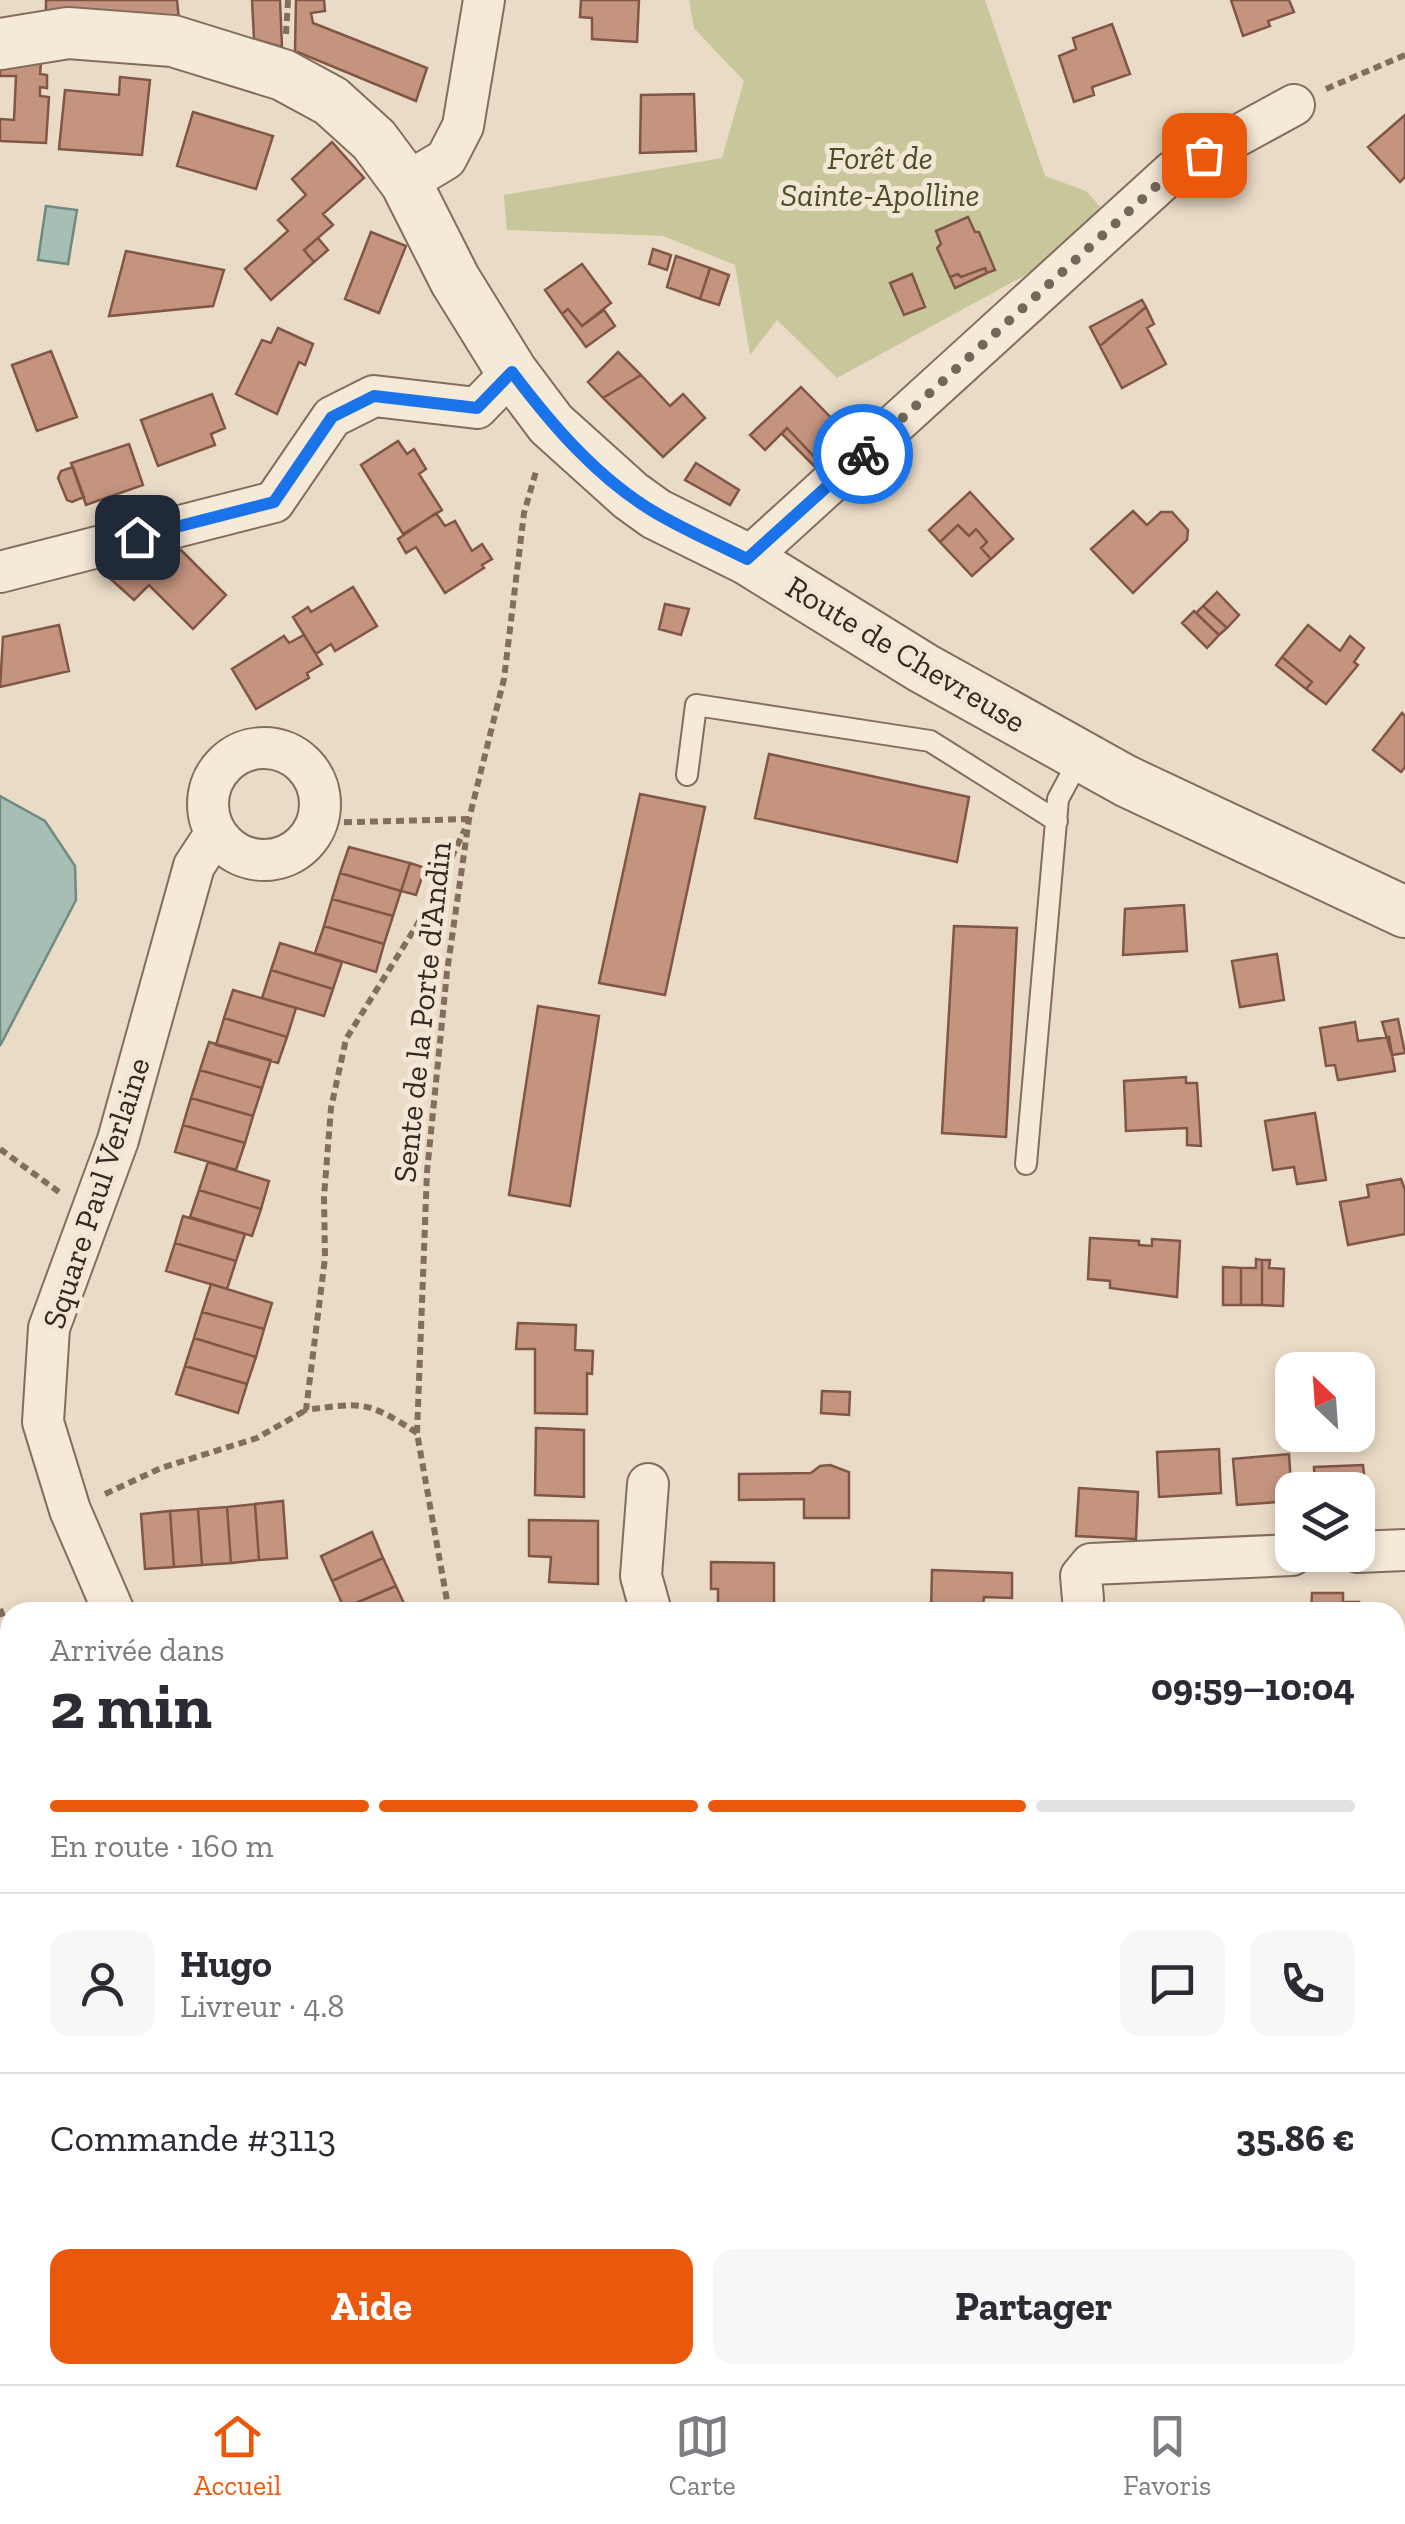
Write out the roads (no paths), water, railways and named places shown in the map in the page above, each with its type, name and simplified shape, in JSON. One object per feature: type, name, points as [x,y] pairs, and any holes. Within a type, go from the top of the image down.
[{"type":"street","points":[[406,183],[446,159],[463,126],[484,0]]},
{"type":"street","name":"Route de Chevreuse","points":[[0,44],[68,33],[173,40],[283,75],[331,100],[374,140],[406,183],[455,280],[512,372],[551,424],[631,496],[656,514],[747,559],[923,668],[1080,756],[1405,912]]},
{"type":"street","points":[[747,559],[1173,171],[1294,105]]},
{"type":"street","points":[[0,572],[274,502],[332,417],[374,396],[477,408],[512,372]]},
{"type":"street","points":[[258,748],[278,749],[309,769],[321,804],[318,823],[295,852],[278,860],[242,857],[215,834],[208,816],[207,797],[224,764],[240,753],[258,748]]},
{"type":"street","name":"Square Paul Verlaine","points":[[110,1602],[70,1510],[43,1422],[49,1328],[118,1140],[194,866],[215,834]]},
{"type":"street","points":[[648,1484],[641,1576],[648,1602]]},
{"type":"street","points":[[1375,1551],[1405,1550]]},
{"type":"street","points":[[1083,1600],[1081,1576],[1091,1564],[1275,1556]]},
{"type":"lane","points":[[687,775],[696,705],[930,741],[1056,821]]},
{"type":"lane","points":[[1026,1164],[1058,800],[1080,756]]},
{"type":"park label","name":"Forêt de Sainte-Apolline","points":[[880,176]]}]
